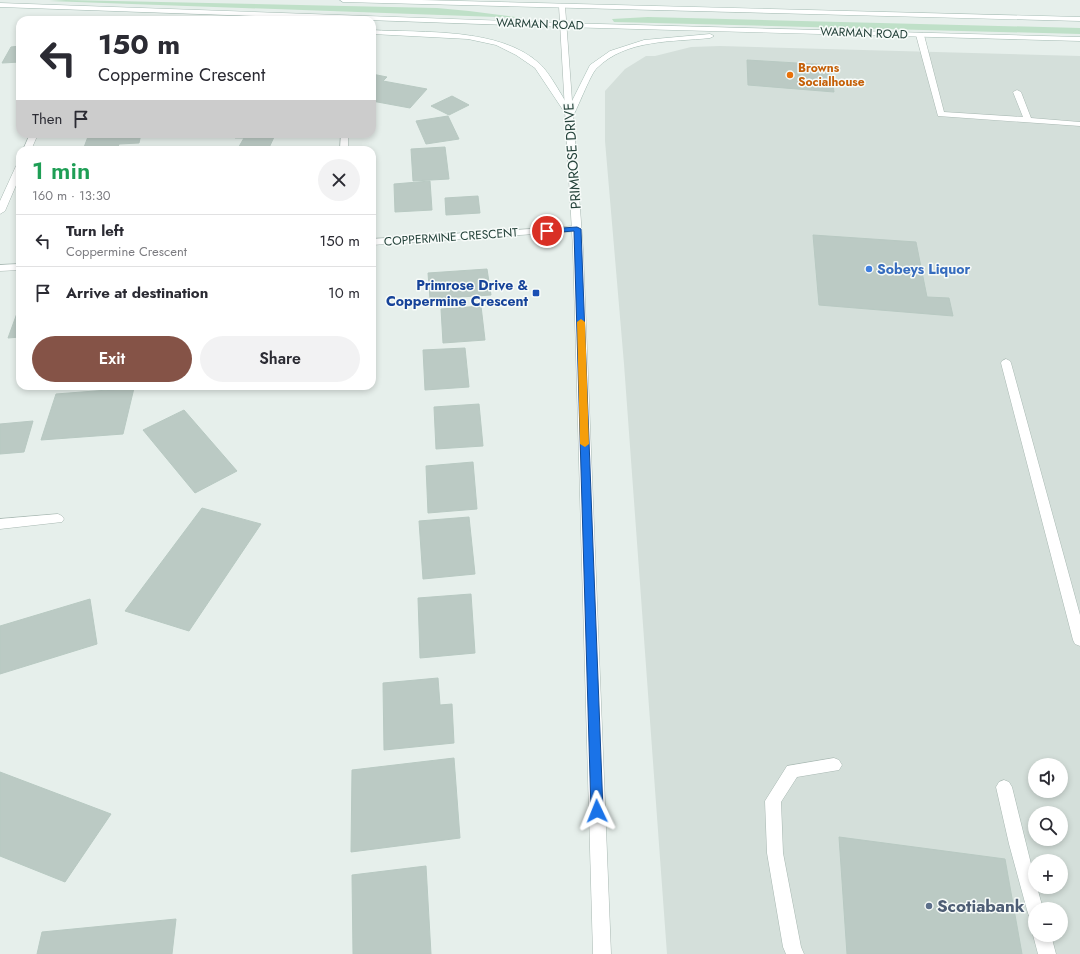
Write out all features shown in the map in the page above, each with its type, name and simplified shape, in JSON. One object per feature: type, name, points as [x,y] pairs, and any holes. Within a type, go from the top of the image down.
[{"type":"main road","name":"WARMAN ROAD","points":[[343,0],[1080,19]]},
{"type":"main road","name":"WARMAN ROAD","points":[[0,5],[302,16]]},
{"type":"main road","name":"PRIMROSE DRIVE","points":[[562,6],[577,229],[602,954]]},
{"type":"main road","points":[[244,14],[253,16]]},
{"type":"main road","name":"WARMAN ROAD","points":[[376,19],[1080,39]]},
{"type":"main road","points":[[570,114],[593,67],[623,48],[644,42],[673,38],[786,31]]},
{"type":"main road","points":[[376,32],[468,37],[498,43],[519,53],[538,66],[570,114]]},
{"type":"main road","points":[[920,35],[941,114],[1080,124]]},
{"type":"main road","points":[[1017,92],[1028,120]]},
{"type":"main road","points":[[0,211],[16,175]]},
{"type":"main road","name":"COPPERMINE CRESCENT","points":[[376,242],[577,229]]},
{"type":"main road","points":[[0,268],[16,266]]},
{"type":"main road","points":[[1006,362],[1080,640]]},
{"type":"main road","points":[[0,524],[58,519]]},
{"type":"main road","points":[[795,954],[792,948],[775,853],[773,801],[792,771],[834,765]]},
{"type":"main road","points":[[1004,786],[1017,844],[1033,902]]},
{"type":"main road","points":[[1044,942],[1047,954]]},
{"type":"shaded area","points":[[720,46],[1080,56],[1080,954],[667,954],[624,364],[605,141],[605,91],[625,69],[646,56],[655,56],[691,47]]},
{"type":"green space","points":[[66,0],[437,8],[523,18],[49,1]]},
{"type":"green space","points":[[648,17],[1080,28],[1080,34],[614,22],[612,19]]},
{"type":"building","points":[[16,46],[16,62],[2,63],[11,47]]},
{"type":"building","name":"Browns Socialhouse","points":[[747,60],[830,65],[834,92],[748,85]]},
{"type":"building","points":[[376,75],[387,77],[383,81],[427,89],[410,108],[376,102]]},
{"type":"building","points":[[452,96],[469,105],[449,115],[431,106]]},
{"type":"building","points":[[448,116],[459,139],[426,144],[416,121]]},
{"type":"building","points":[[88,138],[140,138],[139,143],[119,144],[118,146],[84,146]]},
{"type":"building","points":[[244,138],[274,138],[270,146],[239,146]]},
{"type":"building","points":[[445,147],[449,179],[413,181],[411,149]]},
{"type":"building","points":[[430,181],[432,210],[395,212],[394,184]]},
{"type":"building","points":[[478,196],[480,213],[446,215],[445,198]]},
{"type":"building","name":"Sobeys Liquor","points":[[813,235],[916,242],[927,297],[949,298],[953,316],[819,305]]},
{"type":"building","points":[[487,269],[491,295],[430,299],[428,273]]},
{"type":"building","points":[[481,306],[485,340],[443,343],[441,309]]},
{"type":"building","points":[[16,316],[16,337],[8,338]]},
{"type":"building","points":[[465,348],[469,387],[425,390],[423,350]]},
{"type":"building","points":[[108,390],[134,390],[123,434],[41,440],[56,394]]},
{"type":"building","points":[[479,404],[483,446],[436,449],[434,407]]},
{"type":"building","points":[[184,410],[237,471],[195,493],[143,430]]},
{"type":"building","points":[[33,421],[24,452],[0,454],[0,424]]},
{"type":"building","points":[[473,462],[477,509],[428,513],[426,466]]},
{"type":"building","points":[[202,508],[261,524],[189,631],[125,611]]},
{"type":"building","points":[[469,517],[475,574],[423,579],[419,521]]},
{"type":"building","points":[[471,594],[475,653],[420,658],[418,598]]},
{"type":"building","points":[[90,599],[97,644],[0,674],[0,626]]},
{"type":"building","points":[[438,678],[440,705],[452,704],[454,743],[384,750],[383,683]]},
{"type":"building","points":[[454,758],[460,838],[351,852],[352,770]]},
{"type":"building","points":[[0,772],[111,814],[65,882],[0,856]]},
{"type":"building","name":"Scotiabank","points":[[839,837],[1005,859],[1022,954],[847,954]]},
{"type":"building","points":[[426,866],[431,954],[353,954],[352,875]]},
{"type":"building","points":[[176,919],[172,954],[37,954],[42,932]]},
{"type":"slow traffic","points":[[581,322],[585,444]]},
{"type":"place","name":"Browns Socialhouse","points":[[790,75]]},
{"type":"place","name":"Sobeys Liquor","points":[[869,269]]},
{"type":"place","name":"Primrose Drive & Coppermine Crescent","points":[[536,293]]},
{"type":"place","name":"Scotiabank","points":[[929,906]]},
{"type":"route","points":[[547,231],[577,229],[597,811]]}]
